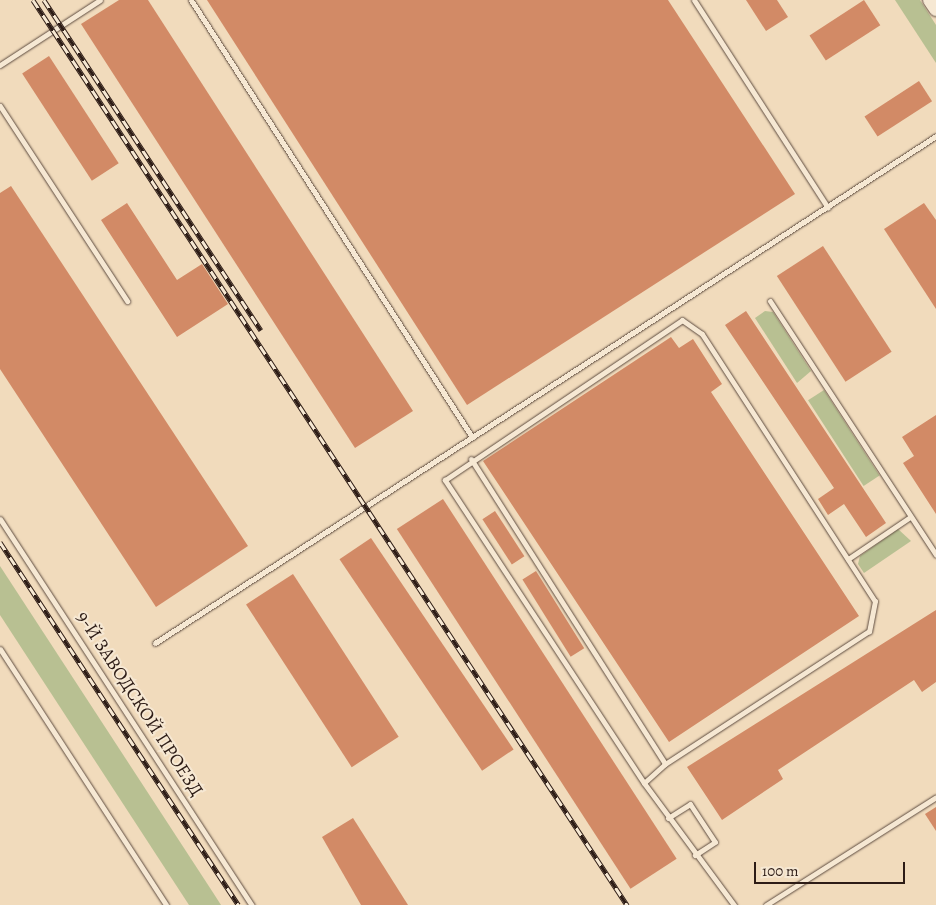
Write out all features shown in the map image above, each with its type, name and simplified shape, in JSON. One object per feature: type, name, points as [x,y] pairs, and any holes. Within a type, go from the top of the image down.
[{"type":"main road","points":[[930,0],[936,9]]},
{"type":"lane","points":[[0,65],[100,0]]},
{"type":"lane","points":[[191,0],[472,437]]},
{"type":"lane","points":[[694,0],[828,208]]},
{"type":"lane","points":[[0,106],[127,301]]},
{"type":"lane","points":[[155,642],[828,208],[936,136]]},
{"type":"lane","points":[[770,301],[936,555]]},
{"type":"lane","points":[[644,782],[665,764],[869,631],[875,601],[702,334],[682,320],[471,459],[445,480],[644,782],[668,818],[734,905]]},
{"type":"lane","points":[[471,459],[665,764]]},
{"type":"lane","points":[[848,559],[910,517]]},
{"type":"lane","name":"9-Й ЗАВОДСКОЙ ПРОЕЗД","points":[[0,519],[252,905]]},
{"type":"lane","points":[[0,650],[166,905]]},
{"type":"lane","points":[[766,905],[936,797]]},
{"type":"lane","points":[[668,818],[690,804],[715,842],[695,854]]},
{"type":"green space","points":[[895,0],[920,0],[936,25],[936,63]]},
{"type":"green space","points":[[765,311],[773,312],[811,371],[797,383],[755,318]]},
{"type":"green space","points":[[824,390],[880,476],[864,486],[808,400]]},
{"type":"green space","points":[[898,529],[911,541],[864,573],[858,564],[860,556]]},
{"type":"green space","points":[[0,566],[221,905],[189,905],[0,615]]},
{"type":"building","points":[[119,0],[148,0],[413,411],[355,448],[81,24]]},
{"type":"building","points":[[207,0],[668,0],[795,194],[467,405]]},
{"type":"building","points":[[746,0],[777,0],[788,17],[766,31]]},
{"type":"building","points":[[864,0],[880,25],[826,61],[809,35]]},
{"type":"building","points":[[49,56],[119,163],[92,181],[22,73]]},
{"type":"building","points":[[919,81],[932,101],[878,137],[864,116]]},
{"type":"building","points":[[11,186],[248,546],[156,607],[0,369],[0,193]]},
{"type":"building","points":[[127,203],[177,280],[202,264],[228,304],[177,337],[101,220]]},
{"type":"building","points":[[924,203],[936,220],[936,309],[884,229]]},
{"type":"building","points":[[823,246],[892,352],[845,382],[777,276]]},
{"type":"building","points":[[746,311],[886,523],[866,537],[844,504],[828,515],[818,499],[834,488],[725,325]]},
{"type":"building","points":[[671,337],[679,348],[693,339],[722,384],[711,392],[859,616],[669,742],[483,461]]},
{"type":"building","points":[[936,415],[936,514],[903,463],[914,456],[902,437]]},
{"type":"building","points":[[443,499],[677,859],[631,889],[397,529]]},
{"type":"building","points":[[495,511],[524,556],[512,564],[482,519]]},
{"type":"building","points":[[371,538],[514,749],[482,771],[339,559]]},
{"type":"building","points":[[536,571],[584,648],[571,657],[522,579]]},
{"type":"building","points":[[293,574],[399,737],[352,767],[246,604]]},
{"type":"building","points":[[936,610],[936,682],[922,692],[914,680],[778,770],[783,779],[722,820],[687,767]]},
{"type":"building","points":[[936,807],[936,831],[925,814]]},
{"type":"building","points":[[353,818],[408,905],[361,905],[322,837]]},
{"type":"railway","points":[[33,0],[627,905]]},
{"type":"railway","points":[[44,0],[261,330]]},
{"type":"railway","points":[[0,542],[238,905]]}]
